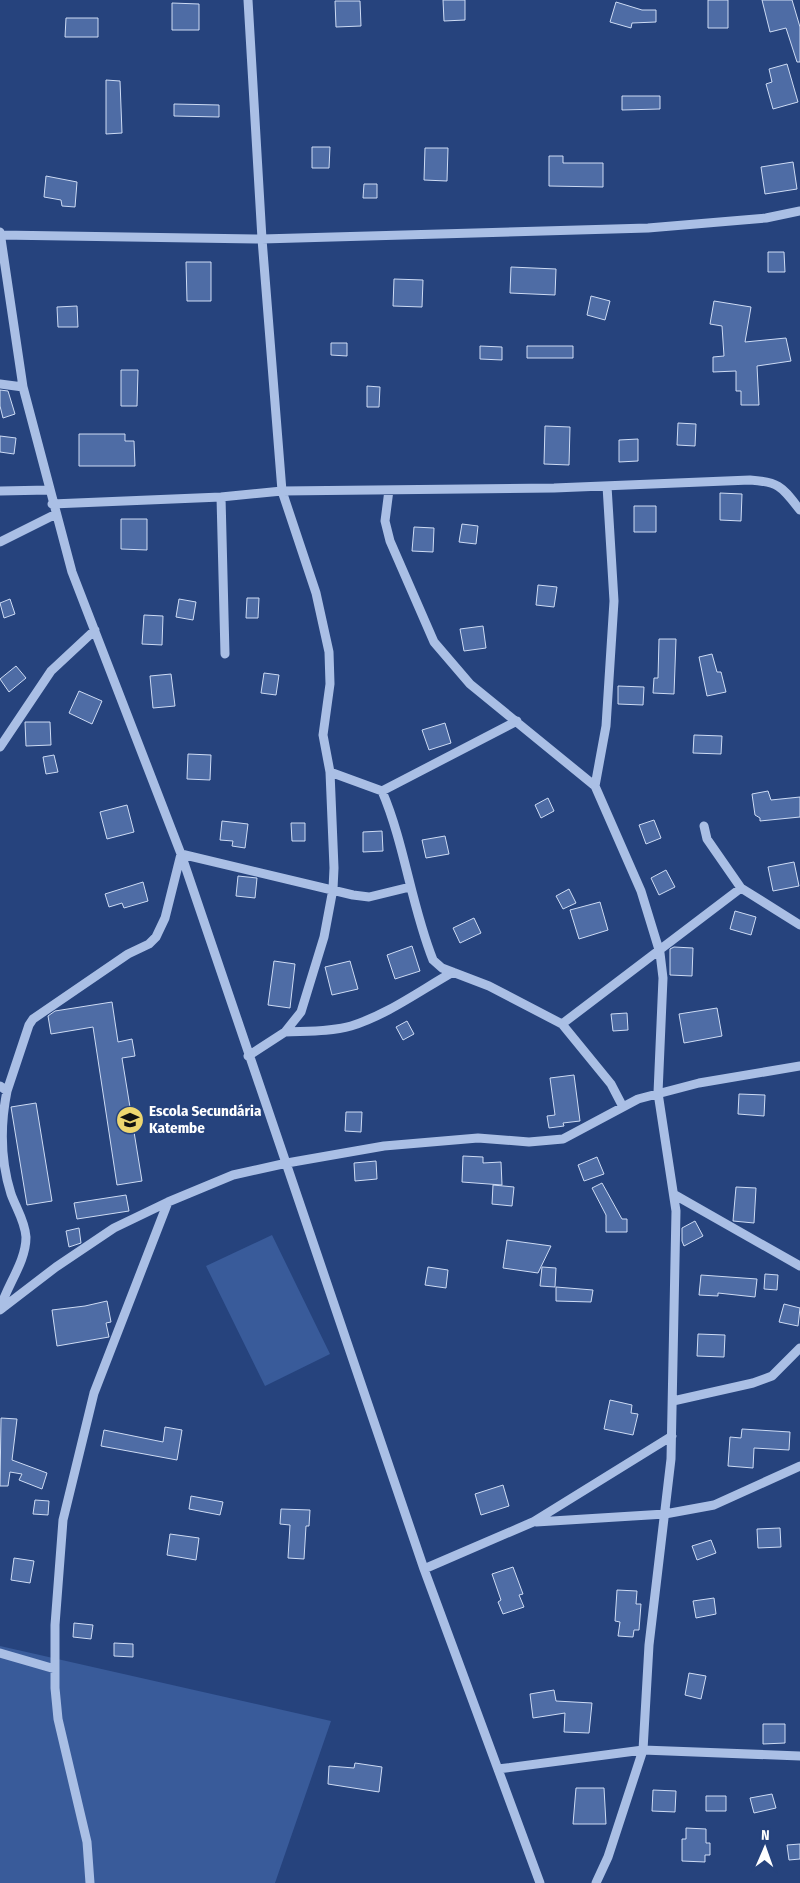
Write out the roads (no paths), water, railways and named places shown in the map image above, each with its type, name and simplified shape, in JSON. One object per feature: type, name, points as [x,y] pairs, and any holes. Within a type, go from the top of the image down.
[{"type":"street","points":[[248,0],[262,239],[282,491],[316,593],[329,652],[330,684],[322,735],[330,772],[333,889],[324,937],[301,1012],[286,1032],[248,1056]]},
{"type":"street","points":[[540,1883],[424,1569],[287,1163],[248,1056],[181,854],[72,572],[52,504],[23,387],[0,233],[262,239],[648,228],[766,218],[800,211]]},
{"type":"street","points":[[0,384],[23,387]]},
{"type":"street","points":[[52,504],[221,497],[282,491],[606,486],[750,480],[770,481],[785,490],[800,510]]},
{"type":"street","points":[[595,786],[606,726],[614,601],[606,486]]},
{"type":"street","points":[[0,491],[49,490]]},
{"type":"street","points":[[389,490],[385,521],[390,541],[434,642],[470,684],[595,786],[640,891],[660,952],[663,978],[658,1093],[665,1151],[675,1195],[672,1436],[650,1645],[643,1750],[608,1857],[596,1883]]},
{"type":"street","points":[[221,497],[225,654]]},
{"type":"street","points":[[0,542],[56,514]]},
{"type":"street","points":[[0,747],[51,671],[95,630]]},
{"type":"street","points":[[382,791],[517,722]]},
{"type":"street","points":[[330,772],[382,791],[394,818],[410,886],[433,960],[442,968],[489,986],[562,1024],[611,1084],[623,1107]]},
{"type":"street","points":[[704,826],[707,839],[742,888],[800,926]]},
{"type":"street","points":[[181,854],[369,897],[410,886]]},
{"type":"street","points":[[0,1309],[5,1293],[17,1271],[25,1246],[24,1226],[7,1181],[2,1160],[0,1137],[4,1089],[29,1025],[34,1019],[128,954],[149,944],[166,918],[181,854]]},
{"type":"street","points":[[562,1024],[660,952],[742,888]]},
{"type":"street","points":[[286,1032],[332,1030],[351,1026],[374,1017],[453,972]]},
{"type":"street","points":[[0,1309],[56,1267],[114,1228],[168,1202],[233,1175],[287,1163],[384,1146],[478,1138],[529,1142],[562,1138],[638,1099],[699,1083],[800,1066]]},
{"type":"street","points":[[675,1195],[800,1266]]},
{"type":"street","points":[[90,1883],[87,1842],[58,1719],[55,1669],[58,1573],[63,1520],[94,1393],[168,1202]]},
{"type":"street","points":[[672,1401],[754,1383],[772,1376],[800,1348]]},
{"type":"street","points":[[424,1569],[533,1522],[672,1436]]},
{"type":"street","points":[[533,1522],[665,1514],[714,1505],[800,1466]]},
{"type":"street","points":[[0,1652],[55,1669]]},
{"type":"street","points":[[498,1769],[643,1750],[800,1756]]},
{"type":"place","name":"Escola Secundária Katembe","points":[[130,1120]]}]
